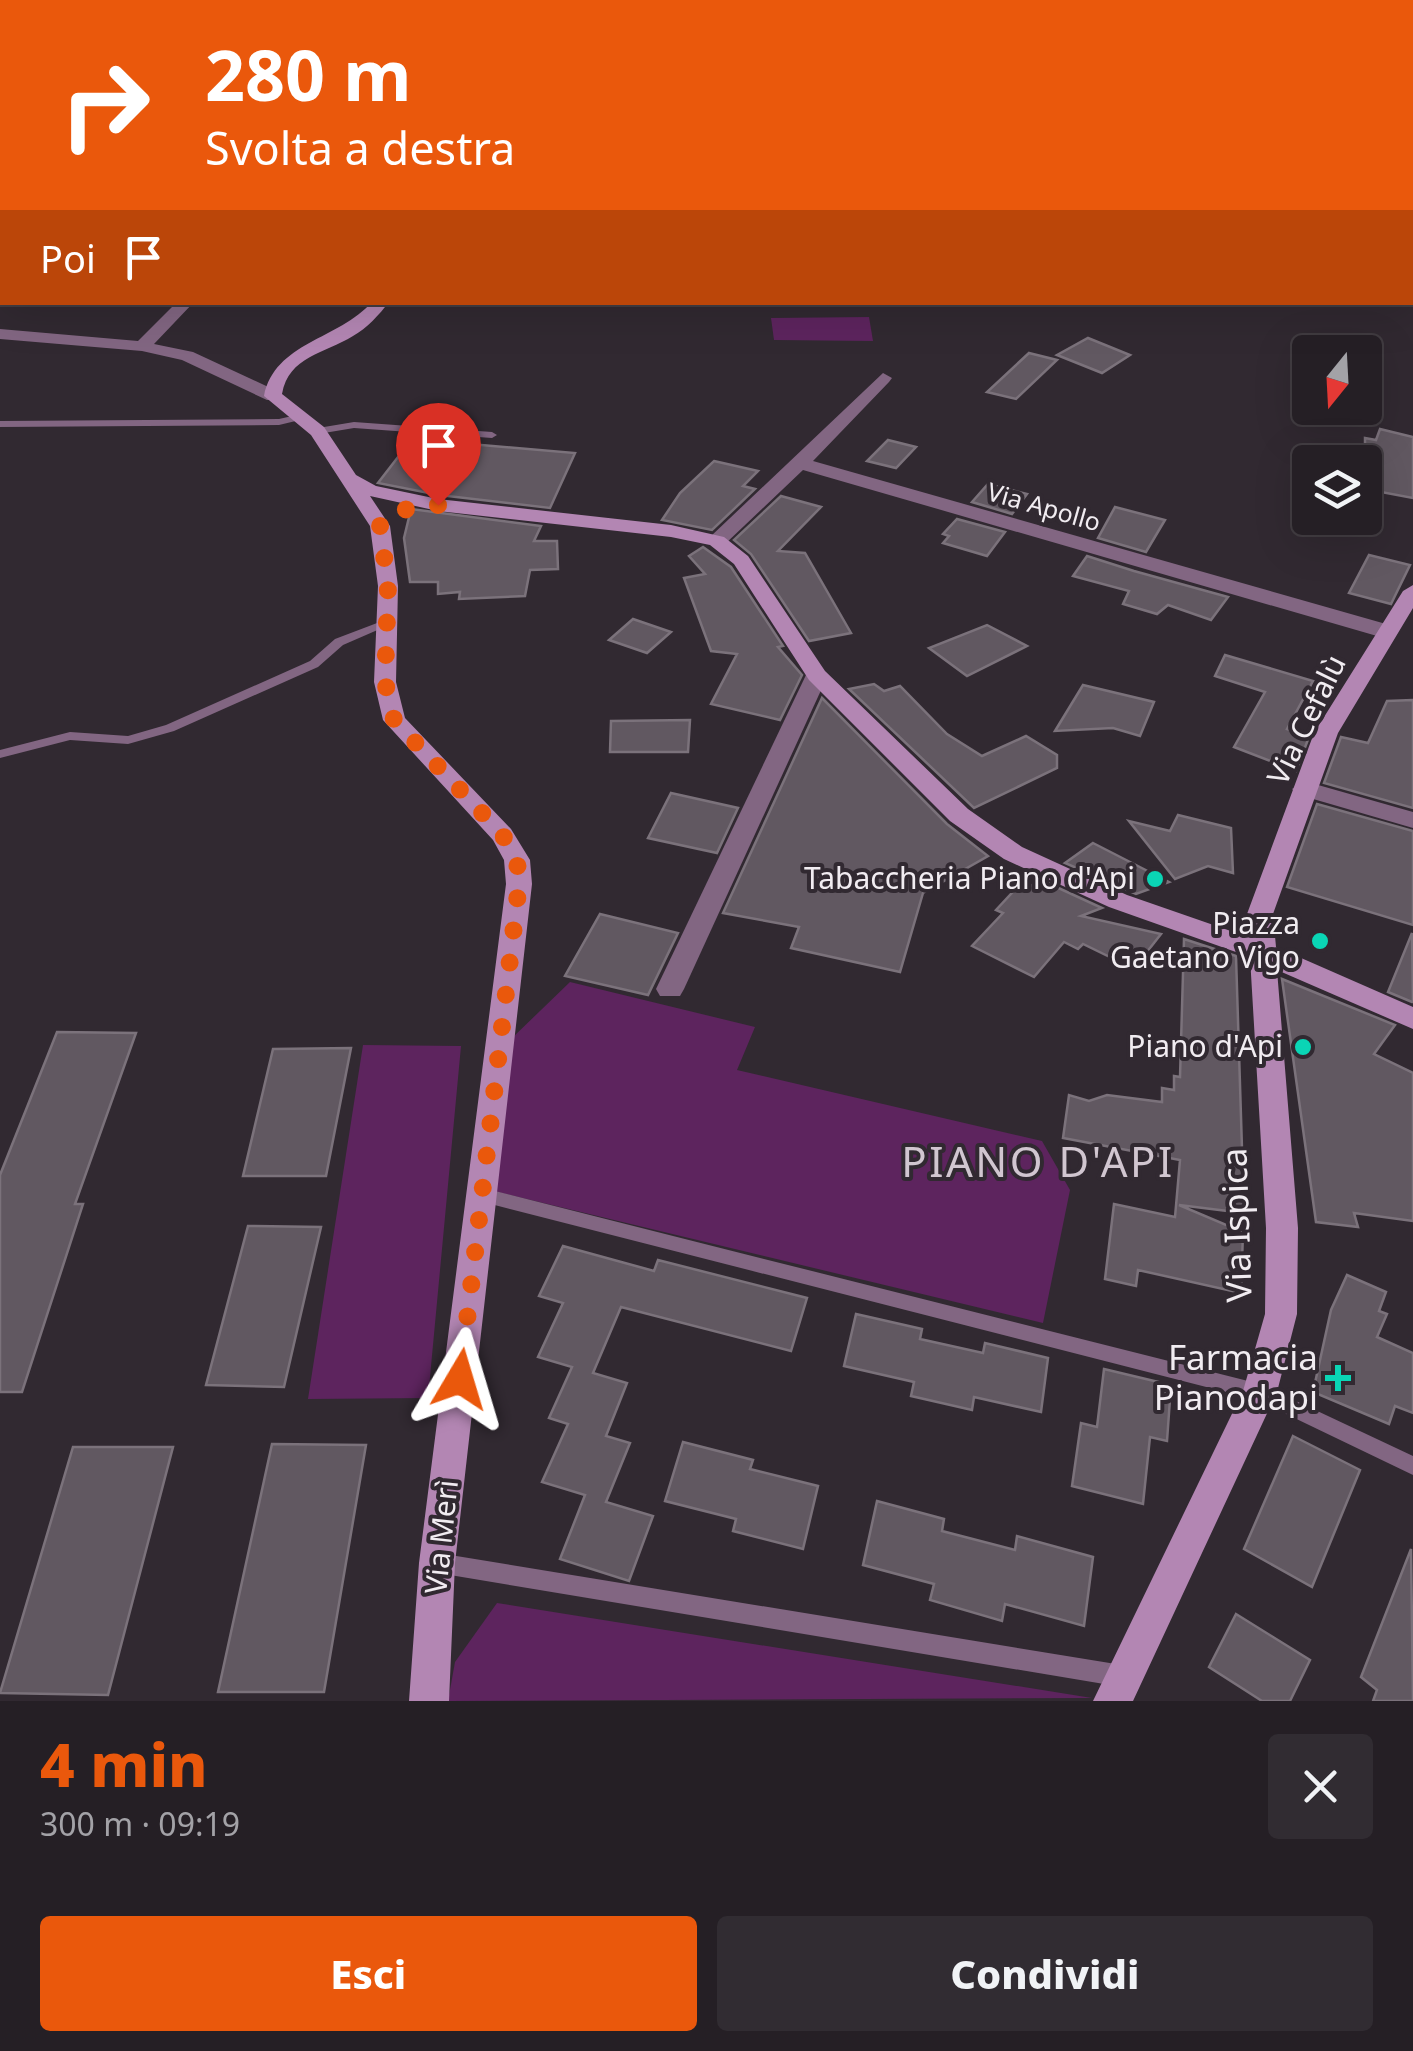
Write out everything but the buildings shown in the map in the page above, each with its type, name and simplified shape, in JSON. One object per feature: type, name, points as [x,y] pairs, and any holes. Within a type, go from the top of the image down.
[{"type":"street","points":[[142,346],[183,305]]},
{"type":"street","points":[[273,396],[274,380],[297,354],[349,332],[378,305]]},
{"type":"street","points":[[0,334],[142,346],[187,356],[273,396],[318,431],[380,526],[394,511],[438,505]]},
{"type":"street","points":[[717,541],[883,378]]},
{"type":"street","name":"Via Apollo","points":[[800,462],[1385,631]]},
{"type":"street","points":[[347,478],[370,490],[438,505],[671,531],[717,541],[741,560],[817,675],[959,814],[1013,853],[1118,901],[1260,951],[1413,1019]]},
{"type":"street","name":"Via Merì","points":[[380,526],[388,586],[385,682],[394,720],[502,834],[517,860],[519,884],[437,1563],[429,1701]]},
{"type":"street","name":"Via Cefalù","points":[[1260,951],[1260,914],[1326,733],[1413,591]]},
{"type":"street","points":[[670,989],[817,675]]},
{"type":"street","points":[[1304,789],[1413,820]]},
{"type":"street","name":"Via Ispica","points":[[1119,1689],[1260,1392],[1281,1314],[1282,1228],[1260,951]]},
{"type":"lane","points":[[0,424],[280,422],[301,417]]},
{"type":"lane","points":[[318,431],[354,425],[492,434]]},
{"type":"lane","points":[[0,754],[70,736],[111,740],[147,736],[284,679],[314,664],[339,642],[385,623]]},
{"type":"lane","points":[[483,1195],[1260,1392],[1413,1466]]},
{"type":"lane","points":[[437,1563],[1119,1689]]},
{"type":"shaded area","points":[[869,317],[873,341],[774,340],[771,318]]},
{"type":"shaded area","points":[[570,982],[755,1027],[737,1070],[1042,1141],[1070,1190],[1043,1323],[493,1191],[511,1039]]},
{"type":"shaded area","points":[[363,1045],[461,1046],[428,1398],[308,1399]]},
{"type":"shaded area","points":[[497,1603],[1092,1698],[448,1701],[455,1662]]},
{"type":"place","name":"Tabaccheria Piano d'Api","points":[[1155,879]]},
{"type":"place","name":"Piazza Gaetano Vigo","points":[[1320,941]]},
{"type":"place","name":"Piano d'Api","points":[[1303,1047]]},
{"type":"place","name":"Farmacia Pianodapi","points":[[1338,1378]]},
{"type":"district","name":"PIANO D'API","points":[[1038,1162]]},
{"type":"route","points":[[438,505],[408,506],[394,511],[380,526],[388,586],[385,682],[394,720],[425,758],[502,834],[517,860],[519,884],[460,1379]]}]
